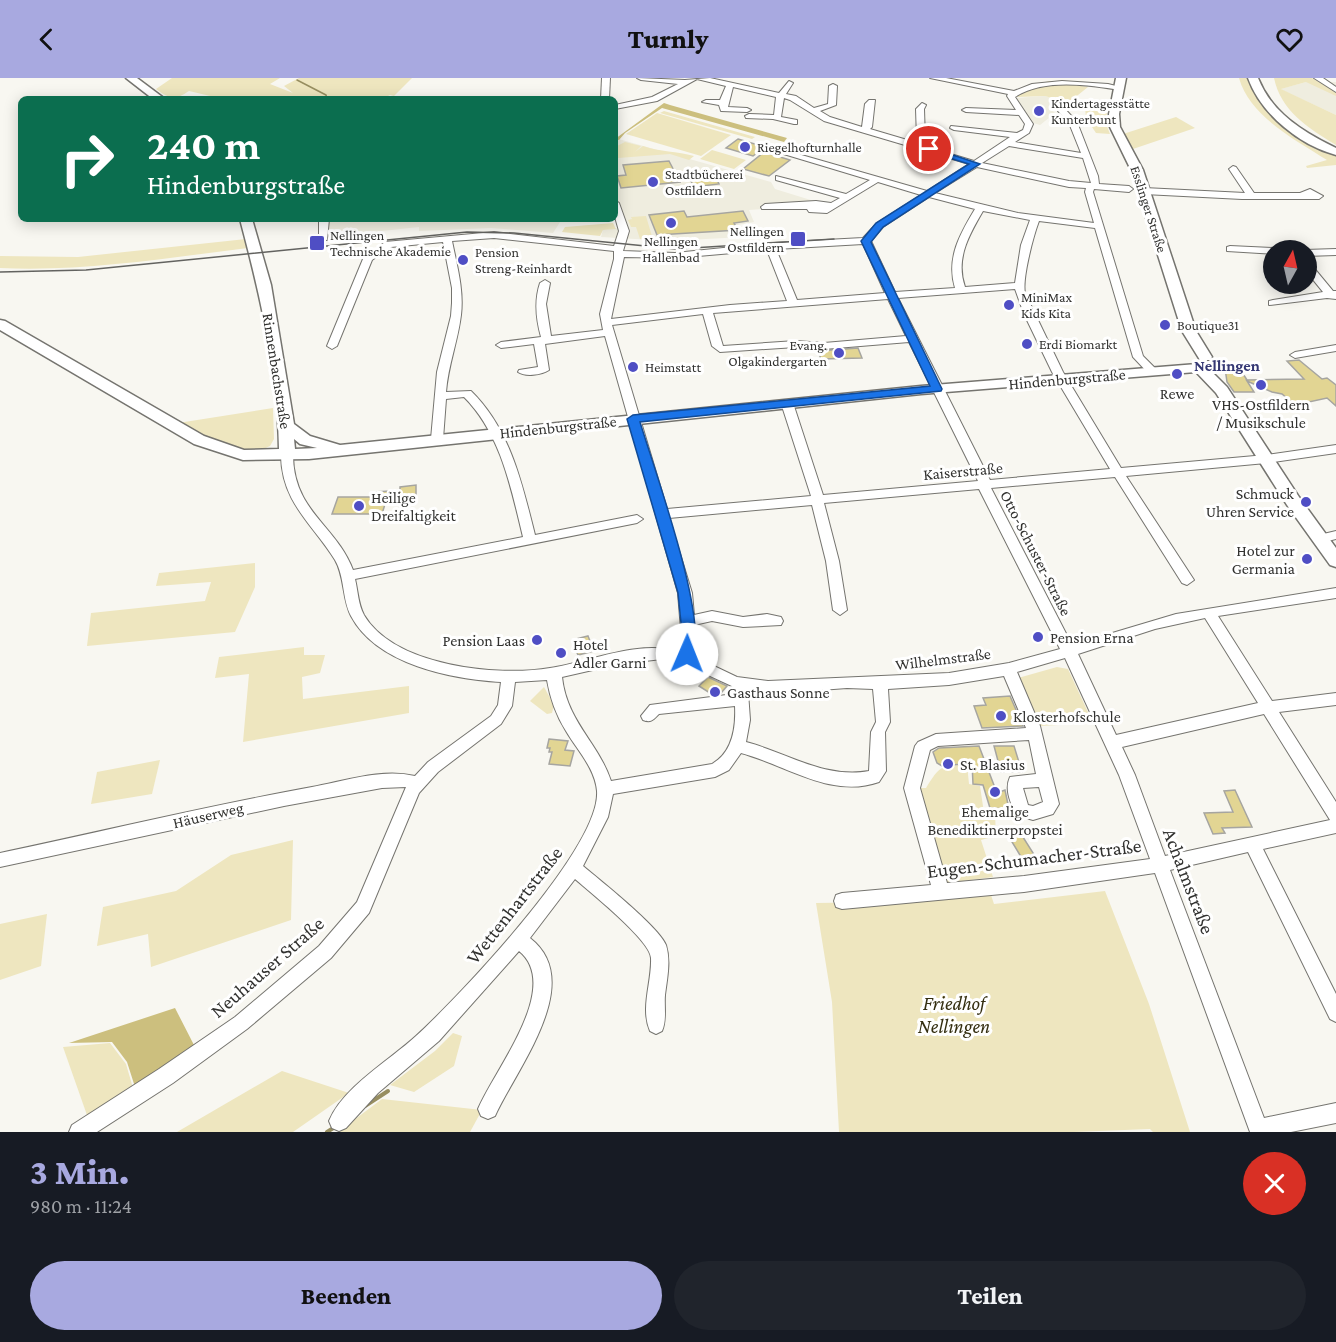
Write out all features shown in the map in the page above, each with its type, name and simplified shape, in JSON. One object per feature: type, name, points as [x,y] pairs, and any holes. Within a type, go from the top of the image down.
[{"type":"main road","points":[[131,78],[156,96]]},
{"type":"main road","points":[[1253,78],[1260,96],[1278,115],[1336,152]]},
{"type":"main road","points":[[1265,78],[1270,93],[1276,101],[1336,147]]},
{"type":"main road","name":"Esslinger Straße","points":[[1120,83],[1114,124],[1135,163],[1199,360],[1222,390],[1266,459],[1328,537],[1336,561]]},
{"type":"main road","name":"Rinnenbachstraße","points":[[247,222],[264,290],[288,427],[286,456]]},
{"type":"main road","name":"Hindenburgstraße","points":[[0,324],[199,440],[243,455],[286,456],[787,403],[1151,370],[1199,360]]},
{"type":"main road","points":[[288,427],[309,441],[353,449]]},
{"type":"street","points":[[605,96],[606,78]]},
{"type":"street","points":[[641,78],[685,82]]},
{"type":"street","points":[[618,106],[648,101],[694,78]]},
{"type":"street","points":[[700,78],[800,100],[821,117],[975,164],[1052,181],[1092,187],[1129,189]]},
{"type":"street","points":[[934,78],[981,82],[1013,93],[1048,79],[1120,83]]},
{"type":"street","points":[[1318,78],[1336,90]]},
{"type":"street","points":[[777,117],[782,95],[789,83]]},
{"type":"street","points":[[730,84],[723,103],[724,109],[777,117],[778,120],[794,122]]},
{"type":"street","points":[[812,111],[832,105],[833,86]]},
{"type":"street","points":[[332,346],[365,265],[371,255],[391,243],[510,236],[681,255],[770,246],[866,241],[880,225],[1008,143],[1029,126],[1012,97],[1013,93]]},
{"type":"street","points":[[706,102],[723,103]]},
{"type":"street","points":[[863,130],[868,127],[869,105],[873,102]]},
{"type":"street","points":[[916,146],[921,140],[920,109],[922,105]]},
{"type":"street","points":[[966,110],[1022,113]]},
{"type":"street","points":[[1062,111],[1071,120],[1094,176],[1095,184],[1089,192],[1138,357],[1151,370]]},
{"type":"street","points":[[954,128],[1018,136]]},
{"type":"street","points":[[1008,143],[1086,156]]},
{"type":"street","points":[[780,150],[927,195],[1035,219],[1100,226]]},
{"type":"street","points":[[1233,169],[1251,196]]},
{"type":"street","points":[[779,178],[845,197]]},
{"type":"street","points":[[765,207],[816,204],[833,206],[877,179]]},
{"type":"street","points":[[1144,191],[1301,196]]},
{"type":"street","points":[[960,290],[959,244],[980,207]]},
{"type":"street","points":[[618,212],[624,229],[605,314],[607,328],[685,593],[689,642],[686,658]]},
{"type":"street","points":[[1035,219],[1026,245],[1019,286],[1024,303],[1061,378],[1187,580]]},
{"type":"street","points":[[324,222],[324,238]]},
{"type":"street","points":[[437,439],[442,372],[457,303],[457,288],[447,238]]},
{"type":"street","name":"Otto-Schuster-Straße","points":[[866,241],[937,389],[1069,652]]},
{"type":"street","points":[[770,246],[793,303]]},
{"type":"street","points":[[1230,249],[1263,250]]},
{"type":"street","points":[[1317,253],[1336,252]]},
{"type":"street","points":[[1317,277],[1334,296]]},
{"type":"street","points":[[523,372],[544,370],[541,292],[545,283]]},
{"type":"street","points":[[501,345],[543,341],[707,310],[1019,286]]},
{"type":"street","points":[[1273,303],[1295,297],[1334,296]]},
{"type":"street","points":[[707,310],[717,346],[724,350],[796,344],[824,346],[913,339]]},
{"type":"street","points":[[1295,355],[1336,348]]},
{"type":"street","points":[[440,396],[469,394],[483,409],[513,470],[530,540]]},
{"type":"street","points":[[787,403],[818,500],[834,567],[840,610]]},
{"type":"street","name":"Kaiserstraße","points":[[662,514],[1266,459],[1336,448]]},
{"type":"street","name":"Rinnenbachstraße","points":[[286,456],[286,471],[291,489],[341,559],[358,615],[377,638],[398,653],[448,669],[509,678],[554,673]]},
{"type":"street","points":[[348,576],[637,519]]},
{"type":"street","name":"Wilhelmstraße","points":[[554,673],[601,661],[666,654],[686,658],[742,692],[771,687],[849,682],[918,682],[1008,669],[1168,621],[1336,593]]},
{"type":"street","points":[[1209,614],[1336,816]]},
{"type":"street","points":[[687,621],[712,616],[743,622],[767,619],[776,621]]},
{"type":"street","name":"Achalmstraße","points":[[1069,652],[1112,742],[1161,864],[1258,1130],[1336,1113]]},
{"type":"street","points":[[1008,669],[1033,726],[1044,780]]},
{"type":"street","name":"Wettenhartstraße","points":[[339,1121],[350,1104],[432,1034],[517,939],[574,868],[601,817],[604,789],[594,758],[571,727],[562,710],[554,673]]},
{"type":"street","name":"Neuhauser Straße","points":[[79,1132],[166,1076],[241,1023],[325,952],[363,907],[406,801],[417,783],[433,767],[496,720],[505,706],[509,678]]},
{"type":"street","points":[[738,746],[822,776],[858,780],[877,776],[878,732],[883,722],[880,683]]},
{"type":"street","points":[[604,789],[715,770],[724,765],[738,746],[742,720],[742,692],[656,710],[648,716]]},
{"type":"street","points":[[1112,742],[1125,741],[1267,707],[1336,699]]},
{"type":"street","points":[[941,891],[913,796],[912,784],[923,746],[931,741],[1034,734]]},
{"type":"street","name":"Häuserweg","points":[[0,860],[293,797],[392,780],[417,783]]},
{"type":"street","name":"Eugen-Schumacher-Straße","points":[[842,901],[1024,884],[1161,864],[1336,826]]},
{"type":"street","points":[[1252,844],[1336,1013]]},
{"type":"street","points":[[574,868],[628,915],[657,945],[660,957],[655,1004],[656,1025]]},
{"type":"street","points":[[488,1109],[535,1019],[542,990],[541,967],[537,957],[517,939]]},
{"type":"shaded area","points":[[1306,82],[1336,82],[1336,115],[1280,89]]},
{"type":"shaded area","name":"Kindertagesstätte Kunterbunt","points":[[1045,96],[1068,103],[1060,109],[1052,110],[1055,113],[1040,125],[1033,123],[1016,98]]},
{"type":"shaded area","points":[[664,103],[787,138],[784,142],[662,108],[625,133],[619,140],[618,137]]},
{"type":"shaded area","points":[[618,139],[771,182],[775,189],[814,201],[809,206],[749,210],[754,222],[737,225],[743,237],[669,241],[601,237],[603,230],[620,228],[618,222]]},
{"type":"shaded area","points":[[326,222],[560,222],[553,233],[491,228],[419,231],[419,227],[326,237]]},
{"type":"shaded area","points":[[175,1008],[195,1047],[135,1087],[127,1062],[112,1042],[69,1043]]},
{"type":"green space","points":[[172,78],[280,78],[270,84],[293,93],[284,86],[299,78],[412,78],[394,96],[210,96],[189,91],[179,96],[168,96],[156,89]]},
{"type":"green space","points":[[1239,78],[1249,78],[1262,102],[1285,122],[1336,153],[1336,165],[1307,168],[1306,166],[1327,160],[1288,136],[1264,116],[1245,92]]},
{"type":"green space","points":[[1274,78],[1312,78],[1336,92],[1336,96],[1306,82],[1281,89],[1336,115],[1336,145],[1297,118],[1283,100]]},
{"type":"green space","points":[[1049,81],[1088,87],[1068,103],[1045,96],[1017,97],[1027,89]]},
{"type":"green space","points":[[1085,107],[1107,111],[1106,124],[1110,134],[1096,133],[1086,118]]},
{"type":"green space","points":[[664,111],[755,137],[752,139],[660,113]]},
{"type":"green space","points":[[657,113],[731,135],[701,156],[626,134]]},
{"type":"green space","points":[[1176,117],[1195,128],[1133,149],[1123,134]]},
{"type":"green space","points":[[625,142],[641,146],[635,152],[643,146],[694,156],[689,160],[670,154],[618,158],[618,146]]},
{"type":"green space","points":[[712,150],[746,160],[734,169],[700,159]]},
{"type":"green space","points":[[646,216],[653,240],[640,239],[636,227],[631,227],[628,220],[632,219],[631,217]]},
{"type":"green space","points":[[613,223],[616,229],[603,230],[600,236],[562,232],[565,227]]},
{"type":"green space","points":[[246,239],[248,248],[155,260],[62,268],[0,268],[0,256],[78,257]]},
{"type":"green space","points":[[273,408],[274,439],[270,446],[259,450],[247,451],[222,445],[178,423]]},
{"type":"green space","points":[[255,563],[255,587],[235,632],[87,646],[91,613],[205,601],[211,582],[156,586],[159,573]]},
{"type":"green space","points":[[304,647],[304,655],[325,655],[320,673],[302,677],[303,699],[409,686],[409,713],[243,742],[249,674],[215,678],[219,657]]},
{"type":"green space","points":[[1057,667],[1068,669],[1093,723],[1041,726],[1018,678]]},
{"type":"green space","points":[[544,687],[554,705],[552,713],[547,714],[530,701]]},
{"type":"green space","points":[[160,760],[152,794],[91,804],[97,772]]},
{"type":"green space","points":[[967,764],[969,784],[980,786],[984,813],[995,814],[996,836],[981,840],[993,877],[949,883],[941,880],[918,788],[926,788],[942,768]]},
{"type":"green space","points":[[293,840],[291,920],[151,967],[148,934],[97,946],[103,907],[176,891],[231,855]]},
{"type":"green space","name":"Friedhof Nellingen","points":[[1105,891],[1149,1004],[1190,1132],[1153,1132],[1150,1129],[1074,1132],[839,1132],[832,1002],[816,903],[882,902],[990,892],[994,904]]},
{"type":"green space","points":[[47,914],[41,966],[0,980],[0,924]]},
{"type":"green space","points":[[453,1033],[462,1036],[454,1066],[414,1092],[390,1085],[435,1051]]},
{"type":"green space","points":[[110,1043],[126,1064],[133,1088],[88,1118],[63,1047]]},
{"type":"green space","points":[[282,1071],[349,1093],[293,1132],[177,1132]]},
{"type":"green space","points":[[382,1099],[482,1110],[470,1132],[338,1132]]},
{"type":"building","name":"Riegelhofturnhalle","points":[[738,139],[765,147],[753,156],[726,148]]},
{"type":"building","points":[[764,152],[790,160],[769,176],[743,169]]},
{"type":"building","points":[[669,161],[680,182],[621,188],[618,176],[626,175],[623,165]]},
{"type":"building","points":[[715,176],[719,184],[694,187],[690,179]]},
{"type":"building","points":[[684,211],[687,217],[743,211],[748,221],[734,223],[738,230],[657,235],[649,215]]},
{"type":"building","name":"Evang. Olgakindergarten","points":[[858,348],[862,358],[821,359],[818,351]]},
{"type":"building","points":[[1299,360],[1322,379],[1327,378],[1336,385],[1336,406],[1327,398],[1295,405],[1282,394],[1247,381],[1254,392],[1234,392],[1227,382],[1225,368],[1240,369],[1247,380],[1304,379],[1287,361]]},
{"type":"building","points":[[416,485],[416,496],[400,497],[400,487]]},
{"type":"building","name":"Heilige Dreifaltigkeit","points":[[389,491],[382,514],[332,514],[338,497],[372,497],[374,492]]},
{"type":"building","points":[[588,636],[594,651],[578,655],[572,640]]},
{"type":"building","name":"Gasthaus Sonne","points":[[708,677],[727,686],[721,693],[713,695],[699,686]]},
{"type":"building","name":"Klosterhofschule","points":[[1010,696],[1023,726],[982,728],[974,706],[986,705],[983,698]]},
{"type":"building","points":[[549,739],[568,741],[565,750],[574,751],[570,766],[549,764],[552,752],[549,752],[550,748],[547,748]]},
{"type":"building","name":"St. Blasius","points":[[979,746],[997,793],[1005,790],[1009,809],[990,808],[983,785],[973,784],[972,763],[942,766],[937,763],[933,752],[939,748]]},
{"type":"building","points":[[994,746],[1014,746],[1022,772],[1001,772]]},
{"type":"building","points":[[1235,790],[1252,827],[1222,828],[1225,833],[1213,834],[1204,813],[1233,812],[1224,791]]},
{"type":"building","points":[[1021,834],[1035,856],[1023,860],[1009,837]]},
{"type":"waterway","points":[[297,80],[326,96]]},
{"type":"waterway","points":[[365,1106],[388,1091]]},
{"type":"waterway","points":[[327,1132],[335,1127]]},
{"type":"tram line","points":[[0,272],[86,270],[467,232],[514,233],[676,249],[834,239]]},
{"type":"place","name":"Kindertagesstätte Kunterbunt","points":[[1039,111]]},
{"type":"place","name":"Riegelhofturnhalle","points":[[745,147]]},
{"type":"place","name":"Stadtbücherei Ostfildern","points":[[653,182]]},
{"type":"place","name":"Nellingen Hallenbad","points":[[671,223]]},
{"type":"place","name":"Nellingen Ostfildern","points":[[798,239]]},
{"type":"place","name":"Nellingen Technische Akademie","points":[[317,243]]},
{"type":"place","name":"Pension Streng-Reinhardt","points":[[463,260]]},
{"type":"place","name":"MiniMax Kids Kita","points":[[1009,305]]},
{"type":"place","name":"Boutique31","points":[[1165,325]]},
{"type":"place","name":"Erdi Biomarkt","points":[[1027,344]]},
{"type":"place","name":"Evang. Olgakindergarten","points":[[839,353]]},
{"type":"place","name":"Heimstatt","points":[[633,367]]},
{"type":"place","name":"Rewe","points":[[1177,374]]},
{"type":"place","name":"VHS-Ostfildern / Musikschule","points":[[1261,385]]},
{"type":"place","name":"Schmuck Uhren Service","points":[[1306,502]]},
{"type":"place","name":"Heilige Dreifaltigkeit","points":[[359,506]]},
{"type":"place","name":"Hotel zur Germania","points":[[1307,559]]},
{"type":"place","name":"Pension Erna","points":[[1038,637]]},
{"type":"place","name":"Pension Laas","points":[[537,640]]},
{"type":"place","name":"Hotel Adler Garni","points":[[561,653]]},
{"type":"place","name":"Gasthaus Sonne","points":[[715,692]]},
{"type":"place","name":"Klosterhofschule","points":[[1001,716]]},
{"type":"place","name":"St. Blasius","points":[[948,764]]},
{"type":"place","name":"Ehemalige Benediktinerpropstei","points":[[995,792]]},
{"type":"district","name":"Nellingen","points":[[1227,365]]},
{"type":"route","points":[[687,654],[689,642],[685,593],[633,419],[937,389],[868,250],[866,241],[880,225],[975,164],[929,149]]}]
